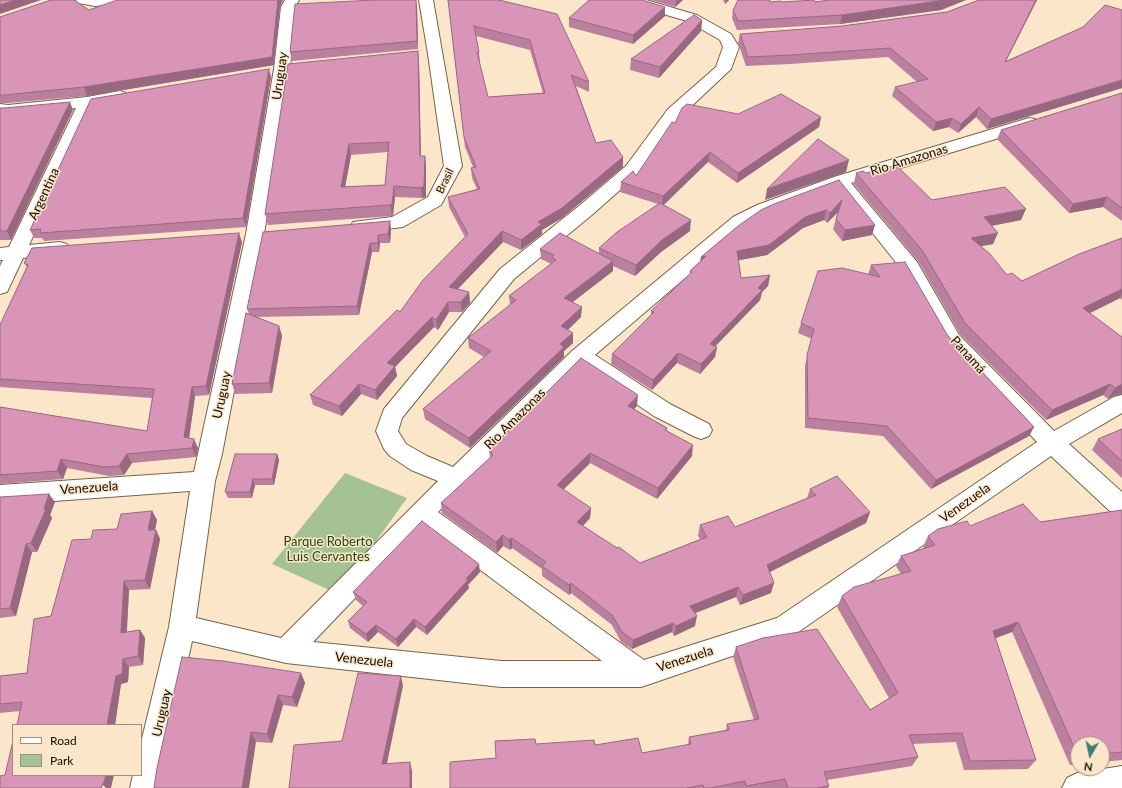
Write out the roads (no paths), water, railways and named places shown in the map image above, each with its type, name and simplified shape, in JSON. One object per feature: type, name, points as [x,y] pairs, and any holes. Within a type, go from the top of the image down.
[{"type":"street","points":[[83,0],[95,2],[120,0]]},
{"type":"street","points":[[420,1],[435,0]]},
{"type":"street","points":[[456,478],[419,463],[398,450],[392,443],[387,431],[392,414],[507,274],[586,210],[632,170],[674,113],[724,69],[734,37],[692,18],[631,0]]},
{"type":"street","name":"Brasil","points":[[341,228],[396,223],[435,201],[453,166],[428,55],[420,1]]},
{"type":"street","name":"Uruguay","points":[[145,788],[182,627],[203,481],[210,454],[255,234],[281,69],[294,5]]},
{"type":"street","points":[[0,109],[8,110],[87,102],[134,94]]},
{"type":"street","name":"Argentina","points":[[0,287],[8,252],[87,102]]},
{"type":"street","name":"Rio Amazonas","points":[[286,652],[456,478],[580,356],[740,221],[764,209],[840,181],[1047,117]]},
{"type":"street","name":"Panamá","points":[[840,181],[910,267],[952,340],[1052,443],[1122,507]]},
{"type":"street","points":[[8,252],[80,247]]},
{"type":"street","points":[[580,356],[662,410],[701,430]]},
{"type":"street","name":"Venezuela","points":[[182,627],[286,652],[501,674],[641,674],[785,627],[1052,443],[1122,403]]},
{"type":"street","name":"Venezuela","points":[[0,495],[203,481]]},
{"type":"street","points":[[422,513],[641,674]]},
{"type":"street","points":[[1077,788],[1122,781]]},
{"type":"park label","name":"Parque Roberto Luis Cervantes","points":[[328,550]]}]
